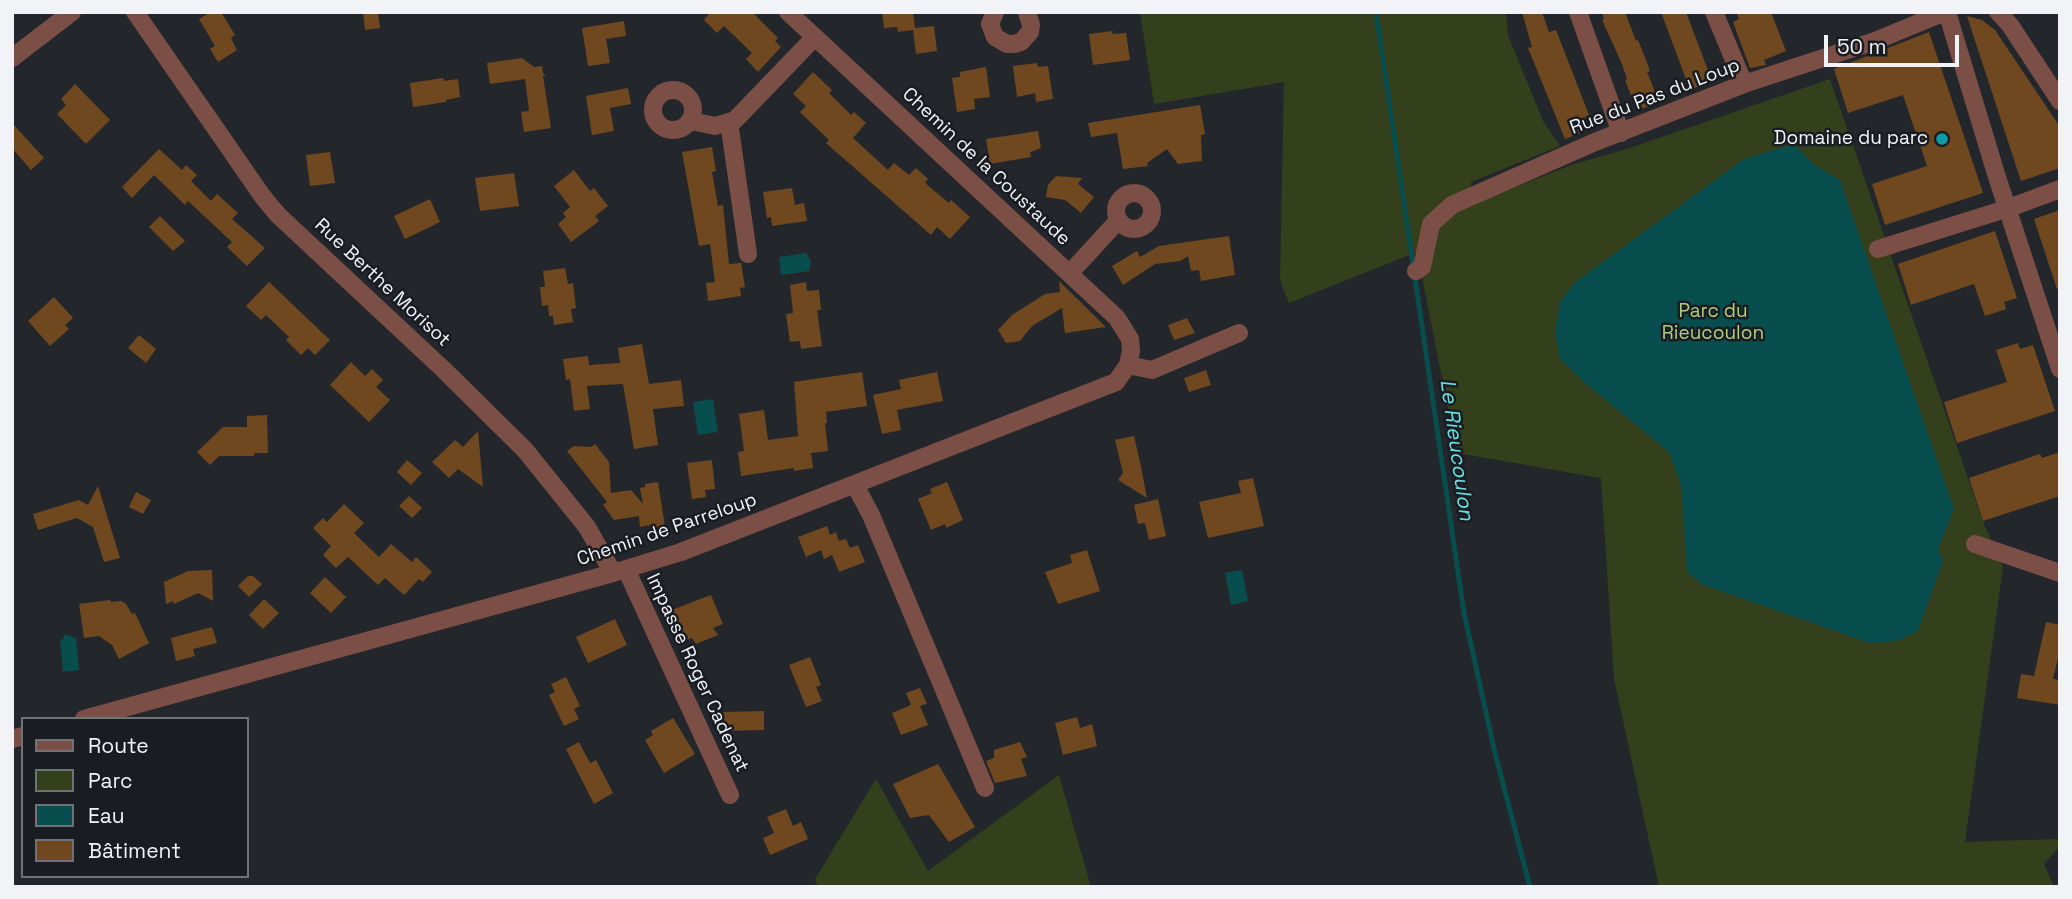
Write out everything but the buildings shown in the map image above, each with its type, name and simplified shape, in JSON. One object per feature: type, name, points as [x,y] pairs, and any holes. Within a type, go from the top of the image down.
[{"type":"street","points":[[12,58],[72,12]]},
{"type":"street","name":"Rue Berthe Morisot","points":[[135,12],[278,215],[443,369],[525,450],[620,571]]},
{"type":"street","name":"Chemin de la Coustaude","points":[[788,12],[1117,318],[1130,339],[1128,365]]},
{"type":"street","points":[[995,12],[990,24],[992,31],[995,37],[1007,44],[1021,42],[1026,38],[1031,25],[1027,12]]},
{"type":"street","points":[[1577,12],[1621,133]]},
{"type":"street","points":[[1714,12],[1744,84]]},
{"type":"street","points":[[1946,12],[2060,369]]},
{"type":"street","name":"Rue du Pas du Loup","points":[[1419,269],[1431,224],[1452,205],[1595,142],[1744,84],[1875,41],[1946,12]]},
{"type":"street","points":[[1998,12],[2010,24],[2060,101]]},
{"type":"street","points":[[691,121],[715,126],[735,120],[814,38]]},
{"type":"street","points":[[729,122],[748,254]]},
{"type":"street","points":[[1878,249],[2060,189]]},
{"type":"street","points":[[1070,273],[1114,225],[1120,222]]},
{"type":"street","points":[[1128,365],[1152,370],[1239,333]]},
{"type":"street","name":"Chemin de Parreloup","points":[[91,717],[620,571],[704,544],[1116,382],[1128,365]]},
{"type":"street","points":[[855,485],[871,515],[985,788]]},
{"type":"street","points":[[1975,544],[2060,573]]},
{"type":"street","name":"Impasse Roger Cadenat","points":[[620,571],[730,794]]},
{"type":"green space","name":"Parc du Rieucoulon","points":[[1140,12],[1506,12],[1508,35],[1543,121],[1560,146],[1471,182],[1471,189],[1442,216],[1574,164],[1627,149],[1830,79],[1983,522],[2003,567],[1965,842],[2060,839],[2060,846],[2044,864],[2054,887],[1659,887],[1614,679],[1601,478],[1457,453],[1417,252],[1289,303],[1280,280],[1284,82],[1154,104]]},
{"type":"green space","points":[[1059,775],[1091,887],[818,887],[815,879],[876,779],[928,871]]},
{"type":"water","points":[[1794,144],[1813,164],[1840,180],[1954,509],[1938,549],[1943,561],[1918,631],[1897,641],[1870,643],[1701,584],[1687,571],[1681,485],[1669,452],[1560,359],[1555,332],[1560,302],[1573,284],[1744,159]]},
{"type":"water","points":[[806,253],[811,261],[809,271],[781,275],[779,257]]},
{"type":"water","points":[[713,399],[718,432],[698,435],[693,402]]},
{"type":"water","points":[[1242,570],[1248,601],[1231,605],[1225,573]]},
{"type":"water","points":[[65,634],[76,638],[79,670],[63,672],[60,640]]},
{"type":"waterway","name":"Le Rieucoulon","points":[[1376,12],[1464,613],[1495,753],[1530,887]]},
{"type":"place","name":"Domaine du parc","points":[[1942,139]]}]
